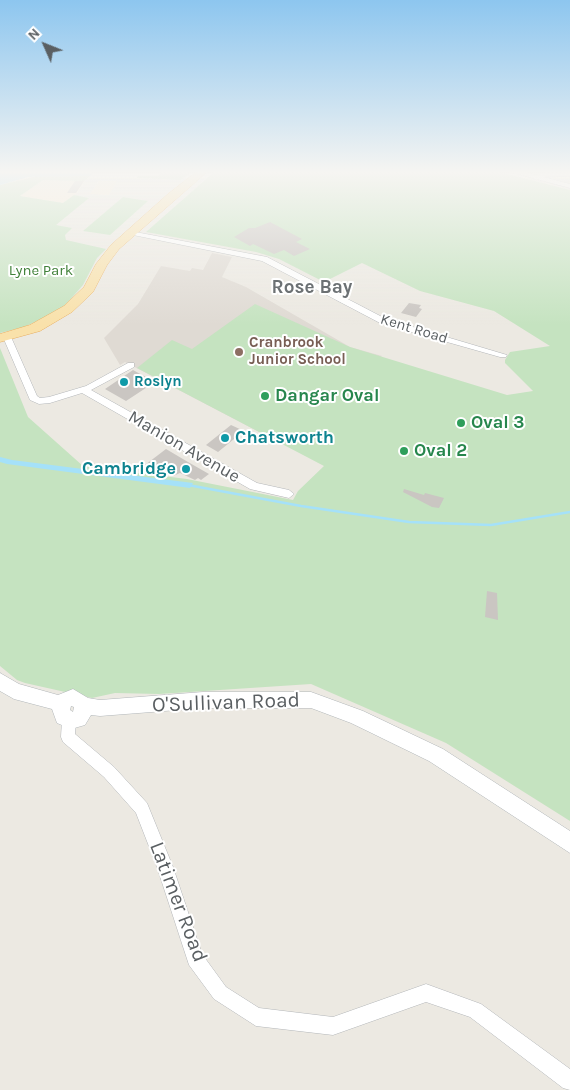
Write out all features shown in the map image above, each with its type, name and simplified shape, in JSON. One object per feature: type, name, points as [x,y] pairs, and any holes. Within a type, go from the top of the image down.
[{"type":"main road","points":[[4,337],[47,323],[68,310],[89,289],[109,253],[141,223]]},
{"type":"main road","points":[[0,681],[14,691],[65,712]]},
{"type":"main road","name":"O'Sullivan Road","points":[[65,712],[80,715],[84,705],[100,708],[203,700],[311,700],[357,717],[436,755],[570,843]]},
{"type":"street","name":"Kent Road","points":[[130,233],[264,259],[383,321],[503,356]]},
{"type":"street","points":[[4,337],[33,398],[39,401],[83,390],[131,365]]},
{"type":"street","name":"Manion Avenue","points":[[83,390],[254,486],[289,494]]},
{"type":"street","name":"Latimer Road","points":[[65,712],[68,737],[109,772],[142,808],[165,867],[195,959],[220,993],[256,1017],[333,1026],[426,993],[475,1010],[570,1081]]},
{"type":"shaded area","name":"Dangar Oval","points":[[212,253],[232,257],[222,277],[246,287],[350,347],[382,356],[284,445],[125,362],[120,365],[104,338],[138,304],[161,266],[190,271],[192,268],[203,270]]},
{"type":"green space","name":"Lyne Park","points":[[0,223],[59,223],[56,225],[72,228],[65,235],[66,240],[106,249],[97,258],[83,285],[61,310],[24,327],[0,333]]},
{"type":"green space","points":[[93,223],[124,223],[110,235],[83,231]]},
{"type":"green space","points":[[156,223],[570,223],[570,821],[446,743],[311,684],[159,694],[115,693],[92,698],[25,683],[17,680],[0,666],[0,348],[28,417],[83,466],[187,479],[293,500],[298,491],[324,466],[137,368],[172,340],[192,349],[255,304],[350,347],[507,395],[533,391],[505,363],[510,352],[550,346],[494,311],[420,291],[362,263],[324,282],[279,259],[256,252],[146,232]]},
{"type":"water","points":[[0,457],[193,483],[190,488],[7,464],[0,462]]},
{"type":"building","points":[[272,223],[302,239],[296,242],[310,249],[294,256],[284,250],[274,254],[253,244],[250,246],[234,237],[249,228]]},
{"type":"building","points":[[409,303],[421,305],[419,308],[422,309],[416,317],[401,313]]},
{"type":"building","points":[[133,370],[155,382],[126,401],[105,389]]},
{"type":"building","name":"Chatsworth","points":[[231,425],[244,431],[218,452],[206,445]]},
{"type":"building","points":[[166,449],[209,474],[201,480],[198,478],[195,480],[180,473],[173,476],[162,470],[158,473],[145,465]]},
{"type":"building","points":[[404,489],[444,498],[439,508],[432,507],[403,492]]},
{"type":"building","points":[[487,591],[497,593],[498,620],[485,617]]},
{"type":"waterway","points":[[188,485],[301,506],[409,522],[491,525],[570,512]]},
{"type":"place","name":"Cranbrook Junior School","points":[[239,352]]},
{"type":"place","name":"Roslyn","points":[[124,382]]},
{"type":"place","name":"Dangar Oval","points":[[265,396]]},
{"type":"place","name":"Oval 3","points":[[461,423]]},
{"type":"place","name":"Chatsworth","points":[[225,438]]},
{"type":"place","name":"Oval 2","points":[[404,451]]},
{"type":"place","name":"Cambridge","points":[[186,469]]},
{"type":"district","name":"Rose Bay","points":[[312,288]]}]
